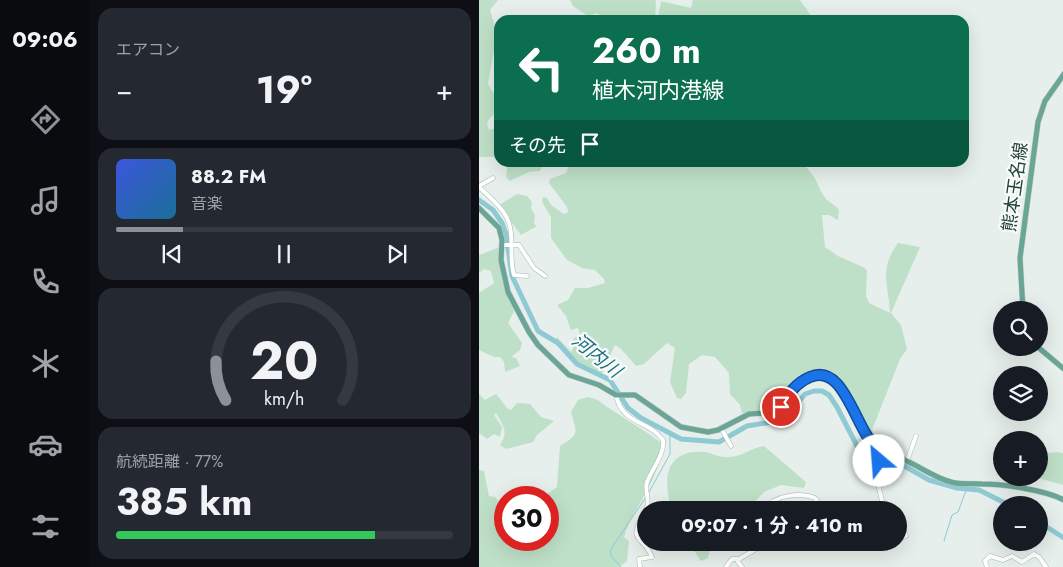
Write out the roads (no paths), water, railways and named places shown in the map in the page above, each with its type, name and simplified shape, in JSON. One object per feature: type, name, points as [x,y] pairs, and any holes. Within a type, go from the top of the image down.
[{"type":"main road","name":"熊本玉名線","points":[[1022,301],[1019,258],[1039,115],[1045,101],[1063,74]]},
{"type":"main road","points":[[479,208],[499,228],[502,246],[501,260],[508,292],[538,345],[569,375],[599,385],[618,396],[629,393],[635,395],[681,427],[713,432],[749,414],[776,412],[796,385],[808,377],[821,374],[842,389],[870,444],[881,454],[907,461],[935,476],[952,482],[1001,486],[1048,495],[1063,500]]},
{"type":"main road","points":[[1048,356],[1063,369]]},
{"type":"street","points":[[493,178],[479,186],[507,218],[510,262],[514,275],[527,276]]},
{"type":"street","points":[[502,246],[519,245],[535,268],[545,276]]},
{"type":"street","points":[[618,396],[618,406],[623,413],[663,440],[660,454],[646,485],[648,501]]},
{"type":"street","points":[[721,428],[731,446]]},
{"type":"street","points":[[907,461],[916,436]]},
{"type":"street","points":[[881,454],[877,479],[882,501]]},
{"type":"street","points":[[776,501],[793,495],[815,498],[817,501]]},
{"type":"street","points":[[640,567],[639,558],[650,559],[652,556],[648,551]]},
{"type":"street","points":[[726,567],[733,559],[739,559],[752,551]]},
{"type":"street","points":[[987,567],[985,561],[990,556],[1003,560],[1012,556],[1022,562],[1035,554],[1046,567]]},
{"type":"street","points":[[739,559],[738,562],[742,567]]},
{"type":"waterway","name":"河内川","points":[[479,200],[493,210],[502,223],[506,234],[512,276],[538,331],[558,343],[577,364],[610,380],[628,408],[641,418],[681,439],[719,442],[747,426],[779,421],[787,416],[805,394],[822,391],[829,395],[858,448],[866,455],[901,464],[929,480],[957,488],[979,490],[993,497]]},
{"type":"waterway","points":[[648,494],[670,454],[670,433]]},
{"type":"waterway","points":[[944,541],[952,515],[958,512],[967,488]]},
{"type":"waterway","points":[[621,567],[611,556],[611,549],[646,497]]},
{"type":"waterway","name":"河内川","points":[[1048,528],[1064,538]]}]
